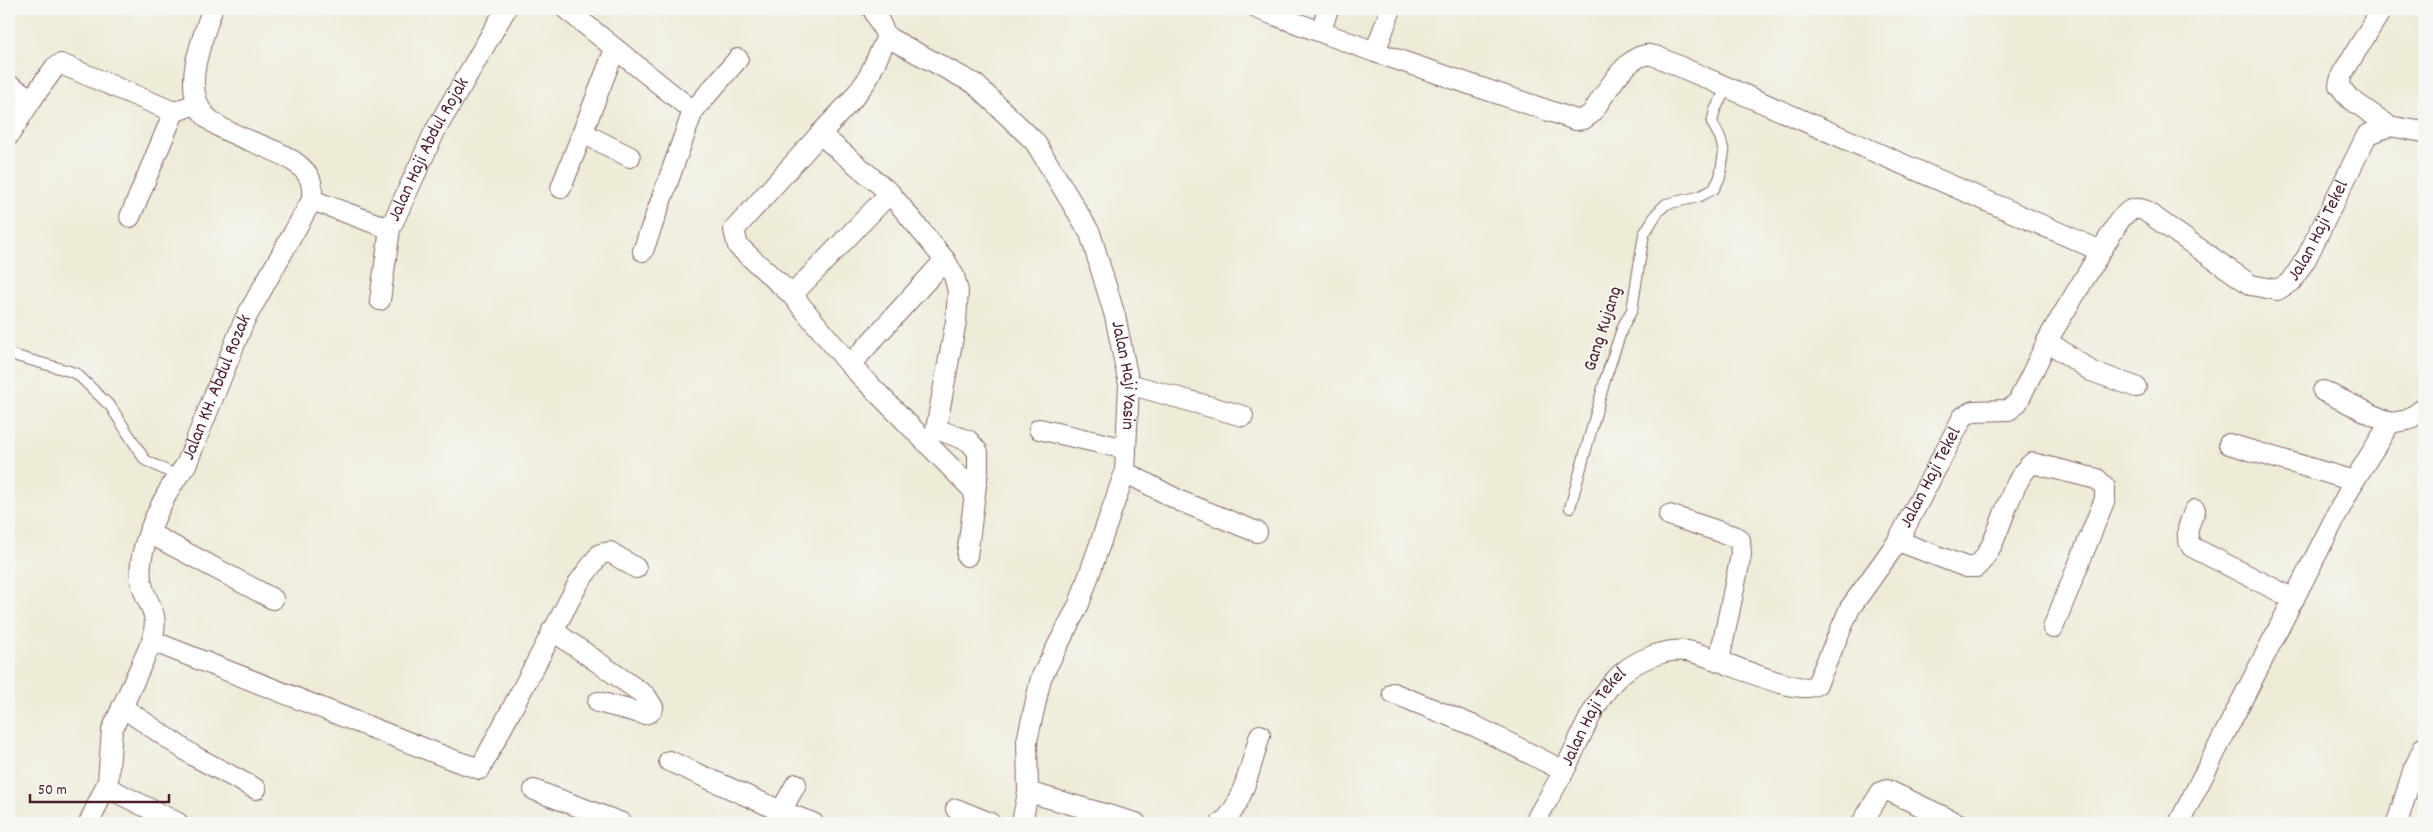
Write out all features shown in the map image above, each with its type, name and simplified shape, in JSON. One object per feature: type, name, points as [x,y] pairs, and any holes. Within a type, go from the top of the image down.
[{"type":"street","name":"Jalan Haji Abdul Rojak","points":[[380,300],[390,229],[435,131],[506,9]]},
{"type":"street","points":[[566,9],[692,111]]},
{"type":"street","points":[[873,9],[887,37],[867,80],[851,101],[734,230],[738,246],[792,295],[850,365],[932,438],[974,491]]},
{"type":"street","points":[[1258,9],[1375,52],[1576,120],[1584,119],[1592,113],[1628,64],[1636,58],[1647,54],[1658,57],[2100,251]]},
{"type":"street","points":[[1321,31],[1328,9]]},
{"type":"street","points":[[1375,52],[1391,9]]},
{"type":"street","points":[[2382,9],[2342,74],[2339,85],[2349,98],[2390,126],[2424,132]]},
{"type":"street","points":[[206,11],[196,65],[198,103],[209,120],[294,162],[309,177],[312,186],[312,200],[390,229]]},
{"type":"street","name":"Jalan Haji Yasin","points":[[887,37],[975,84],[1035,142],[1090,233],[1115,316],[1129,384],[1125,472],[1079,604],[1041,678],[1027,741],[1028,792],[1022,823]]},
{"type":"street","points":[[561,188],[615,49]]},
{"type":"street","points":[[643,251],[692,111],[738,59]]},
{"type":"street","points":[[9,134],[54,66],[61,64],[174,112],[198,103]]},
{"type":"street","points":[[9,85],[32,99]]},
{"type":"street","points":[[130,217],[174,112]]},
{"type":"street","name":"Jalan Haji Tekel","points":[[1534,823],[1564,771],[1597,706],[1621,674],[1665,652],[1685,650],[1754,675],[1801,688],[1814,687],[1817,684],[1850,608],[1898,541],[1963,417],[1973,411],[2009,410],[2018,402],[2047,341],[2100,251],[2128,210],[2136,208],[2144,210],[2250,285],[2277,290],[2291,282],[2307,258],[2367,135],[2390,126]]},
{"type":"street","points":[[583,133],[630,157]]},
{"type":"street","points":[[820,134],[890,193],[944,260],[954,276],[958,291],[956,321],[932,438]]},
{"type":"street","points":[[792,295],[890,193]]},
{"type":"street","name":"Jalan KH. Abdul Rozak","points":[[89,823],[106,787],[110,772],[110,742],[122,707],[152,641],[156,619],[141,578],[143,555],[149,533],[177,476],[186,465],[244,321],[312,200]]},
{"type":"street","points":[[850,365],[944,260]]},
{"type":"street","points":[[2047,341],[2091,371],[2136,387]]},
{"type":"street","points":[[1129,384],[1243,416]]},
{"type":"street","points":[[2323,391],[2390,423],[2408,420],[2424,408]]},
{"type":"street","points":[[2179,823],[2354,480],[2390,423]]},
{"type":"street","points":[[1038,429],[1126,449]]},
{"type":"street","points":[[932,438],[969,442],[978,452],[978,470],[967,556]]},
{"type":"street","points":[[2229,444],[2354,480]]},
{"type":"street","points":[[1898,541],[1966,567],[1976,567],[1986,553],[2021,476],[2032,463],[2097,479],[2106,487],[2105,499],[2053,628]]},
{"type":"street","points":[[1125,472],[1180,501],[1257,532]]},
{"type":"street","points":[[2195,510],[2187,530],[2187,538],[2192,546],[2294,599]]},
{"type":"street","points":[[1669,515],[1736,537],[1740,540],[1741,554],[1719,661]]},
{"type":"street","points":[[149,533],[273,599]]},
{"type":"street","points":[[152,641],[456,761],[480,768],[552,630],[579,582],[600,554],[610,552],[636,568]]},
{"type":"street","points":[[552,630],[646,696],[653,707],[650,712],[644,714],[598,702]]},
{"type":"street","points":[[1393,693],[1477,727],[1564,771]]},
{"type":"street","points":[[122,707],[194,756],[256,789]]},
{"type":"street","points":[[1221,823],[1225,821],[1236,803],[1260,735]]},
{"type":"street","points":[[2396,823],[2413,771],[2424,747]]},
{"type":"street","points":[[669,761],[778,817],[813,823]]},
{"type":"street","points":[[778,817],[796,784]]},
{"type":"street","points":[[106,787],[178,823]]},
{"type":"street","points":[[534,790],[622,823]]},
{"type":"street","points":[[1862,823],[1881,792],[1887,790],[1957,823]]},
{"type":"street","points":[[1028,792],[1136,823]]},
{"type":"street","points":[[956,810],[990,823]]},
{"type":"lane","name":"Gang Kujang","points":[[1570,508],[1605,380],[1623,326],[1632,310],[1644,234],[1657,213],[1666,204],[1698,197],[1714,188],[1720,177],[1724,152],[1720,137],[1712,123],[1715,110],[1727,88]]},
{"type":"lane","points":[[9,354],[76,374],[111,407],[145,460],[177,476]]}]
